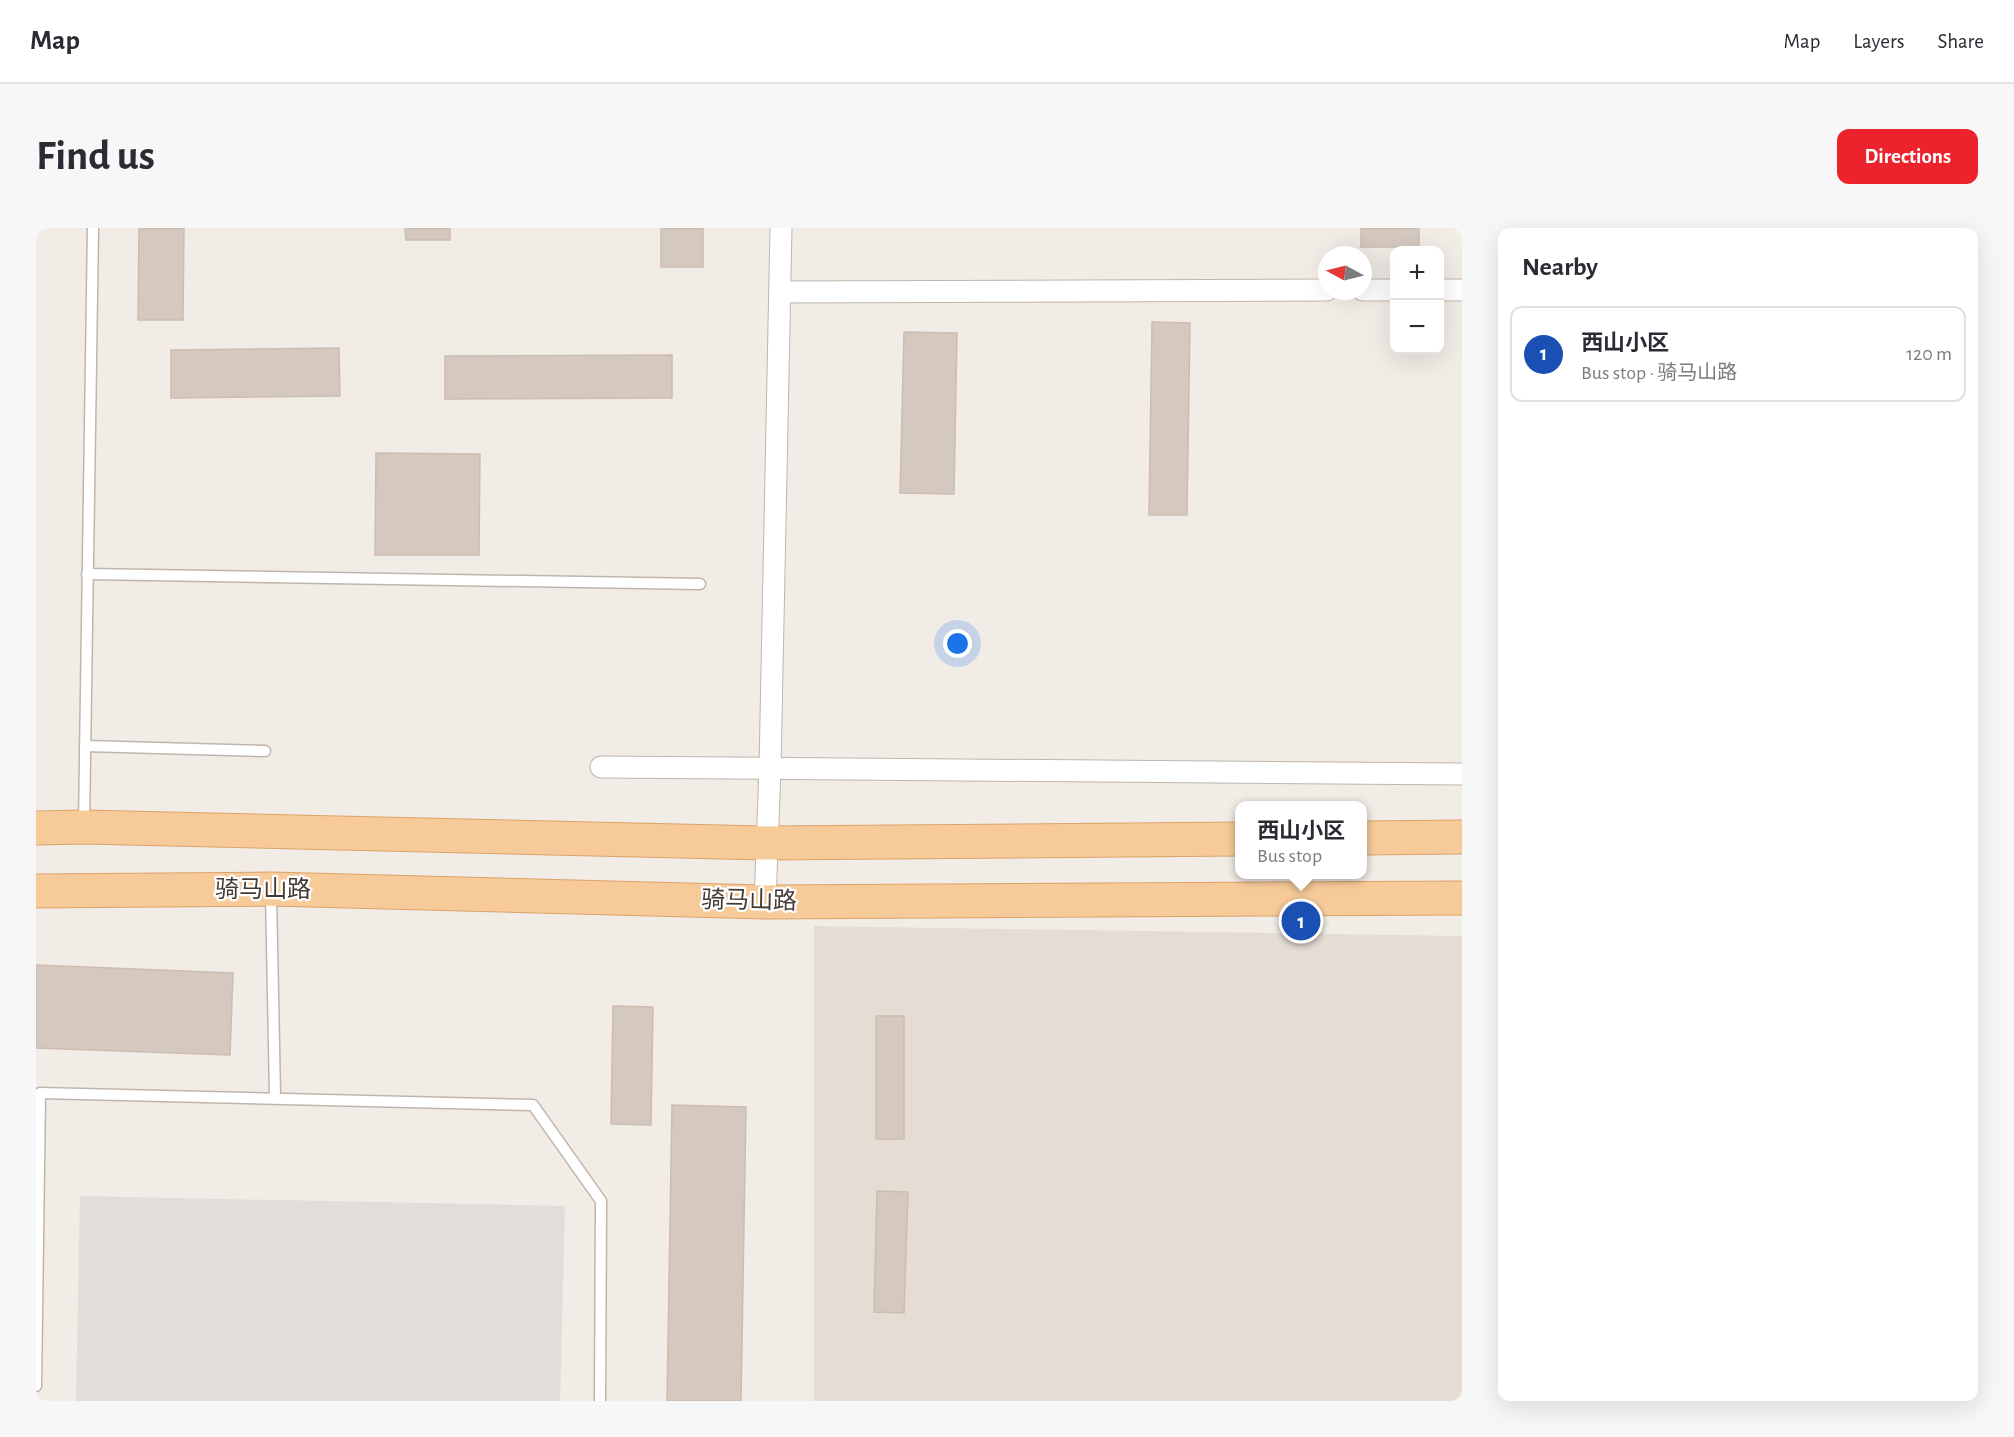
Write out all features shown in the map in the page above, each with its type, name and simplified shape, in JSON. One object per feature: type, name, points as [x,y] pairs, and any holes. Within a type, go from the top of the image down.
[{"type":"main road","points":[[36,828],[84,827],[768,843],[1235,839]]},
{"type":"main road","points":[[1367,838],[1462,837]]},
{"type":"main road","name":"骑马山路","points":[[36,891],[271,889],[765,903],[1462,898]]},
{"type":"street","points":[[765,903],[781,228]]},
{"type":"street","points":[[781,292],[1318,290]]},
{"type":"street","points":[[1372,290],[1390,290]]},
{"type":"street","points":[[1444,290],[1462,290]]},
{"type":"street","points":[[601,767],[1462,774]]},
{"type":"lane","points":[[84,827],[93,228]]},
{"type":"lane","points":[[87,574],[700,584]]},
{"type":"lane","points":[[85,746],[265,751]]},
{"type":"lane","points":[[271,889],[275,1097]]},
{"type":"lane","points":[[36,1386],[40,1093],[275,1097],[533,1105],[601,1201],[600,1401]]},
{"type":"shaded area","points":[[814,926],[1462,936],[1462,1401],[814,1401]]},
{"type":"shaded area","points":[[80,1196],[565,1206],[560,1401],[76,1401]]},
{"type":"building","points":[[139,228],[184,228],[183,320],[138,320]]},
{"type":"building","points":[[405,228],[450,228],[450,240],[406,240]]},
{"type":"building","points":[[661,228],[703,228],[703,267],[661,267]]},
{"type":"building","points":[[1361,228],[1419,228],[1419,246],[1361,246]]},
{"type":"building","points":[[1152,322],[1190,323],[1187,515],[1149,515]]},
{"type":"building","points":[[904,332],[957,333],[954,494],[900,493]]},
{"type":"building","points":[[339,348],[340,396],[171,398],[171,350]]},
{"type":"building","points":[[672,355],[672,398],[445,399],[445,356]]},
{"type":"building","points":[[376,453],[480,454],[479,555],[375,555]]},
{"type":"building","points":[[36,965],[233,973],[230,1055],[36,1048]]},
{"type":"building","points":[[613,1006],[653,1007],[651,1125],[611,1124]]},
{"type":"building","points":[[876,1016],[904,1016],[904,1139],[876,1139]]},
{"type":"building","points":[[672,1105],[746,1107],[741,1401],[667,1401]]},
{"type":"building","points":[[877,1191],[908,1192],[904,1313],[874,1312]]},
{"type":"place","name":"西山小区","points":[[1301,921]]}]
